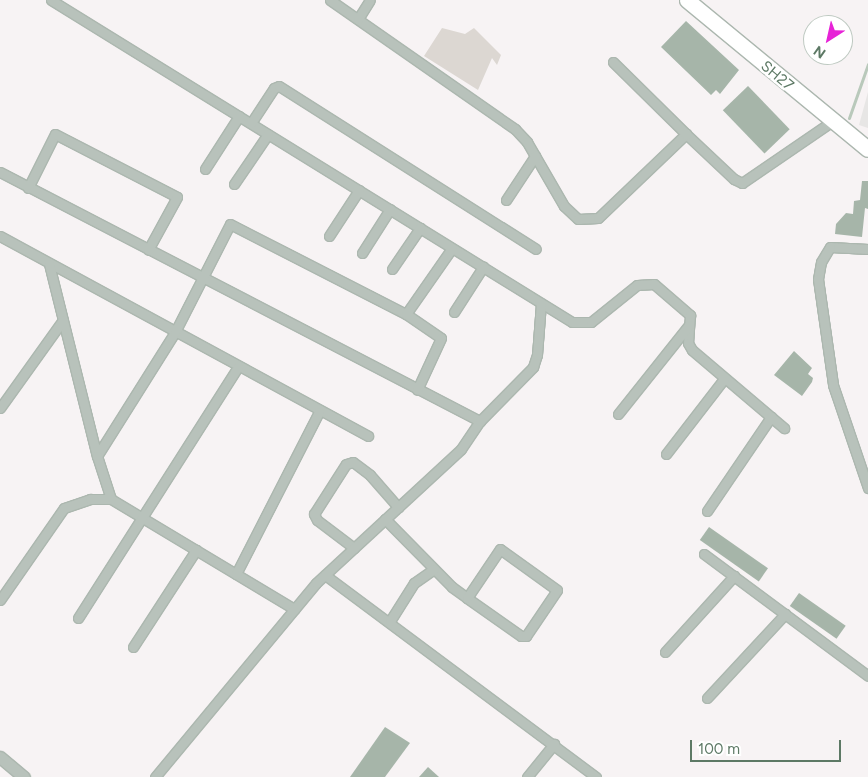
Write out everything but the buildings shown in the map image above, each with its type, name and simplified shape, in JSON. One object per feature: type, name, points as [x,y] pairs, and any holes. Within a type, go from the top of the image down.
[{"type":"main road","name":"SH27","points":[[687,0],[831,122],[868,149]]},
{"type":"street","points":[[51,0],[572,322],[586,324],[637,285],[647,282],[656,286],[687,312],[691,322],[689,347],[724,379],[784,428]]},
{"type":"street","points":[[358,19],[370,0]]},
{"type":"street","points":[[334,1],[501,119],[522,136],[571,215],[590,221],[598,218],[686,134]]},
{"type":"street","points":[[613,62],[686,134],[734,179],[742,183],[831,122]]},
{"type":"street","points":[[251,123],[274,88],[281,87],[536,248]]},
{"type":"street","points":[[205,169],[239,116]]},
{"type":"street","points":[[28,188],[56,134],[177,197],[148,250]]},
{"type":"street","points":[[234,184],[268,134]]},
{"type":"street","points":[[506,200],[535,156]]},
{"type":"street","points":[[0,172],[480,421]]},
{"type":"street","points":[[329,236],[358,190]]},
{"type":"street","points":[[362,253],[390,209]]},
{"type":"street","points":[[97,456],[175,332],[230,224],[406,314],[441,338],[417,390]]},
{"type":"street","points":[[392,269],[420,228]]},
{"type":"street","points":[[0,236],[238,368],[368,436]]},
{"type":"street","points":[[868,249],[830,247],[820,262],[818,279],[833,385],[868,488]]},
{"type":"street","points":[[406,314],[452,248]]},
{"type":"street","points":[[49,264],[97,456],[111,499]]},
{"type":"street","points":[[454,312],[483,267]]},
{"type":"street","points":[[155,777],[294,609],[325,575],[460,448],[480,421],[536,361],[541,303]]},
{"type":"street","points":[[0,408],[63,320]]},
{"type":"street","points":[[618,414],[691,322]]},
{"type":"street","points":[[78,618],[238,368]]},
{"type":"street","points":[[666,454],[724,379]]},
{"type":"street","points":[[236,574],[319,412]]},
{"type":"street","points":[[706,511],[771,417]]},
{"type":"street","points":[[354,548],[318,520],[314,514],[346,464],[353,462],[370,475],[398,507]]},
{"type":"street","points":[[0,600],[64,508],[90,499],[111,499],[294,609]]},
{"type":"street","points":[[385,519],[434,569],[467,598],[524,637],[556,590],[500,549],[467,598]]},
{"type":"street","points":[[133,647],[196,550]]},
{"type":"street","points":[[704,554],[868,676]]},
{"type":"street","points":[[390,621],[414,583],[434,569]]},
{"type":"street","points":[[325,575],[390,621],[596,777]]},
{"type":"street","points":[[665,652],[734,576]]},
{"type":"street","points":[[708,698],[786,614]]},
{"type":"street","points":[[527,777],[554,744]]},
{"type":"street","points":[[0,757],[21,776]]},
{"type":"shaded area","points":[[442,28],[465,34],[474,28],[501,55],[497,65],[492,58],[478,90],[424,56]]},
{"type":"shaded area","points":[[868,92],[868,128],[859,125]]},
{"type":"waterway","points":[[849,118],[868,64]]}]
